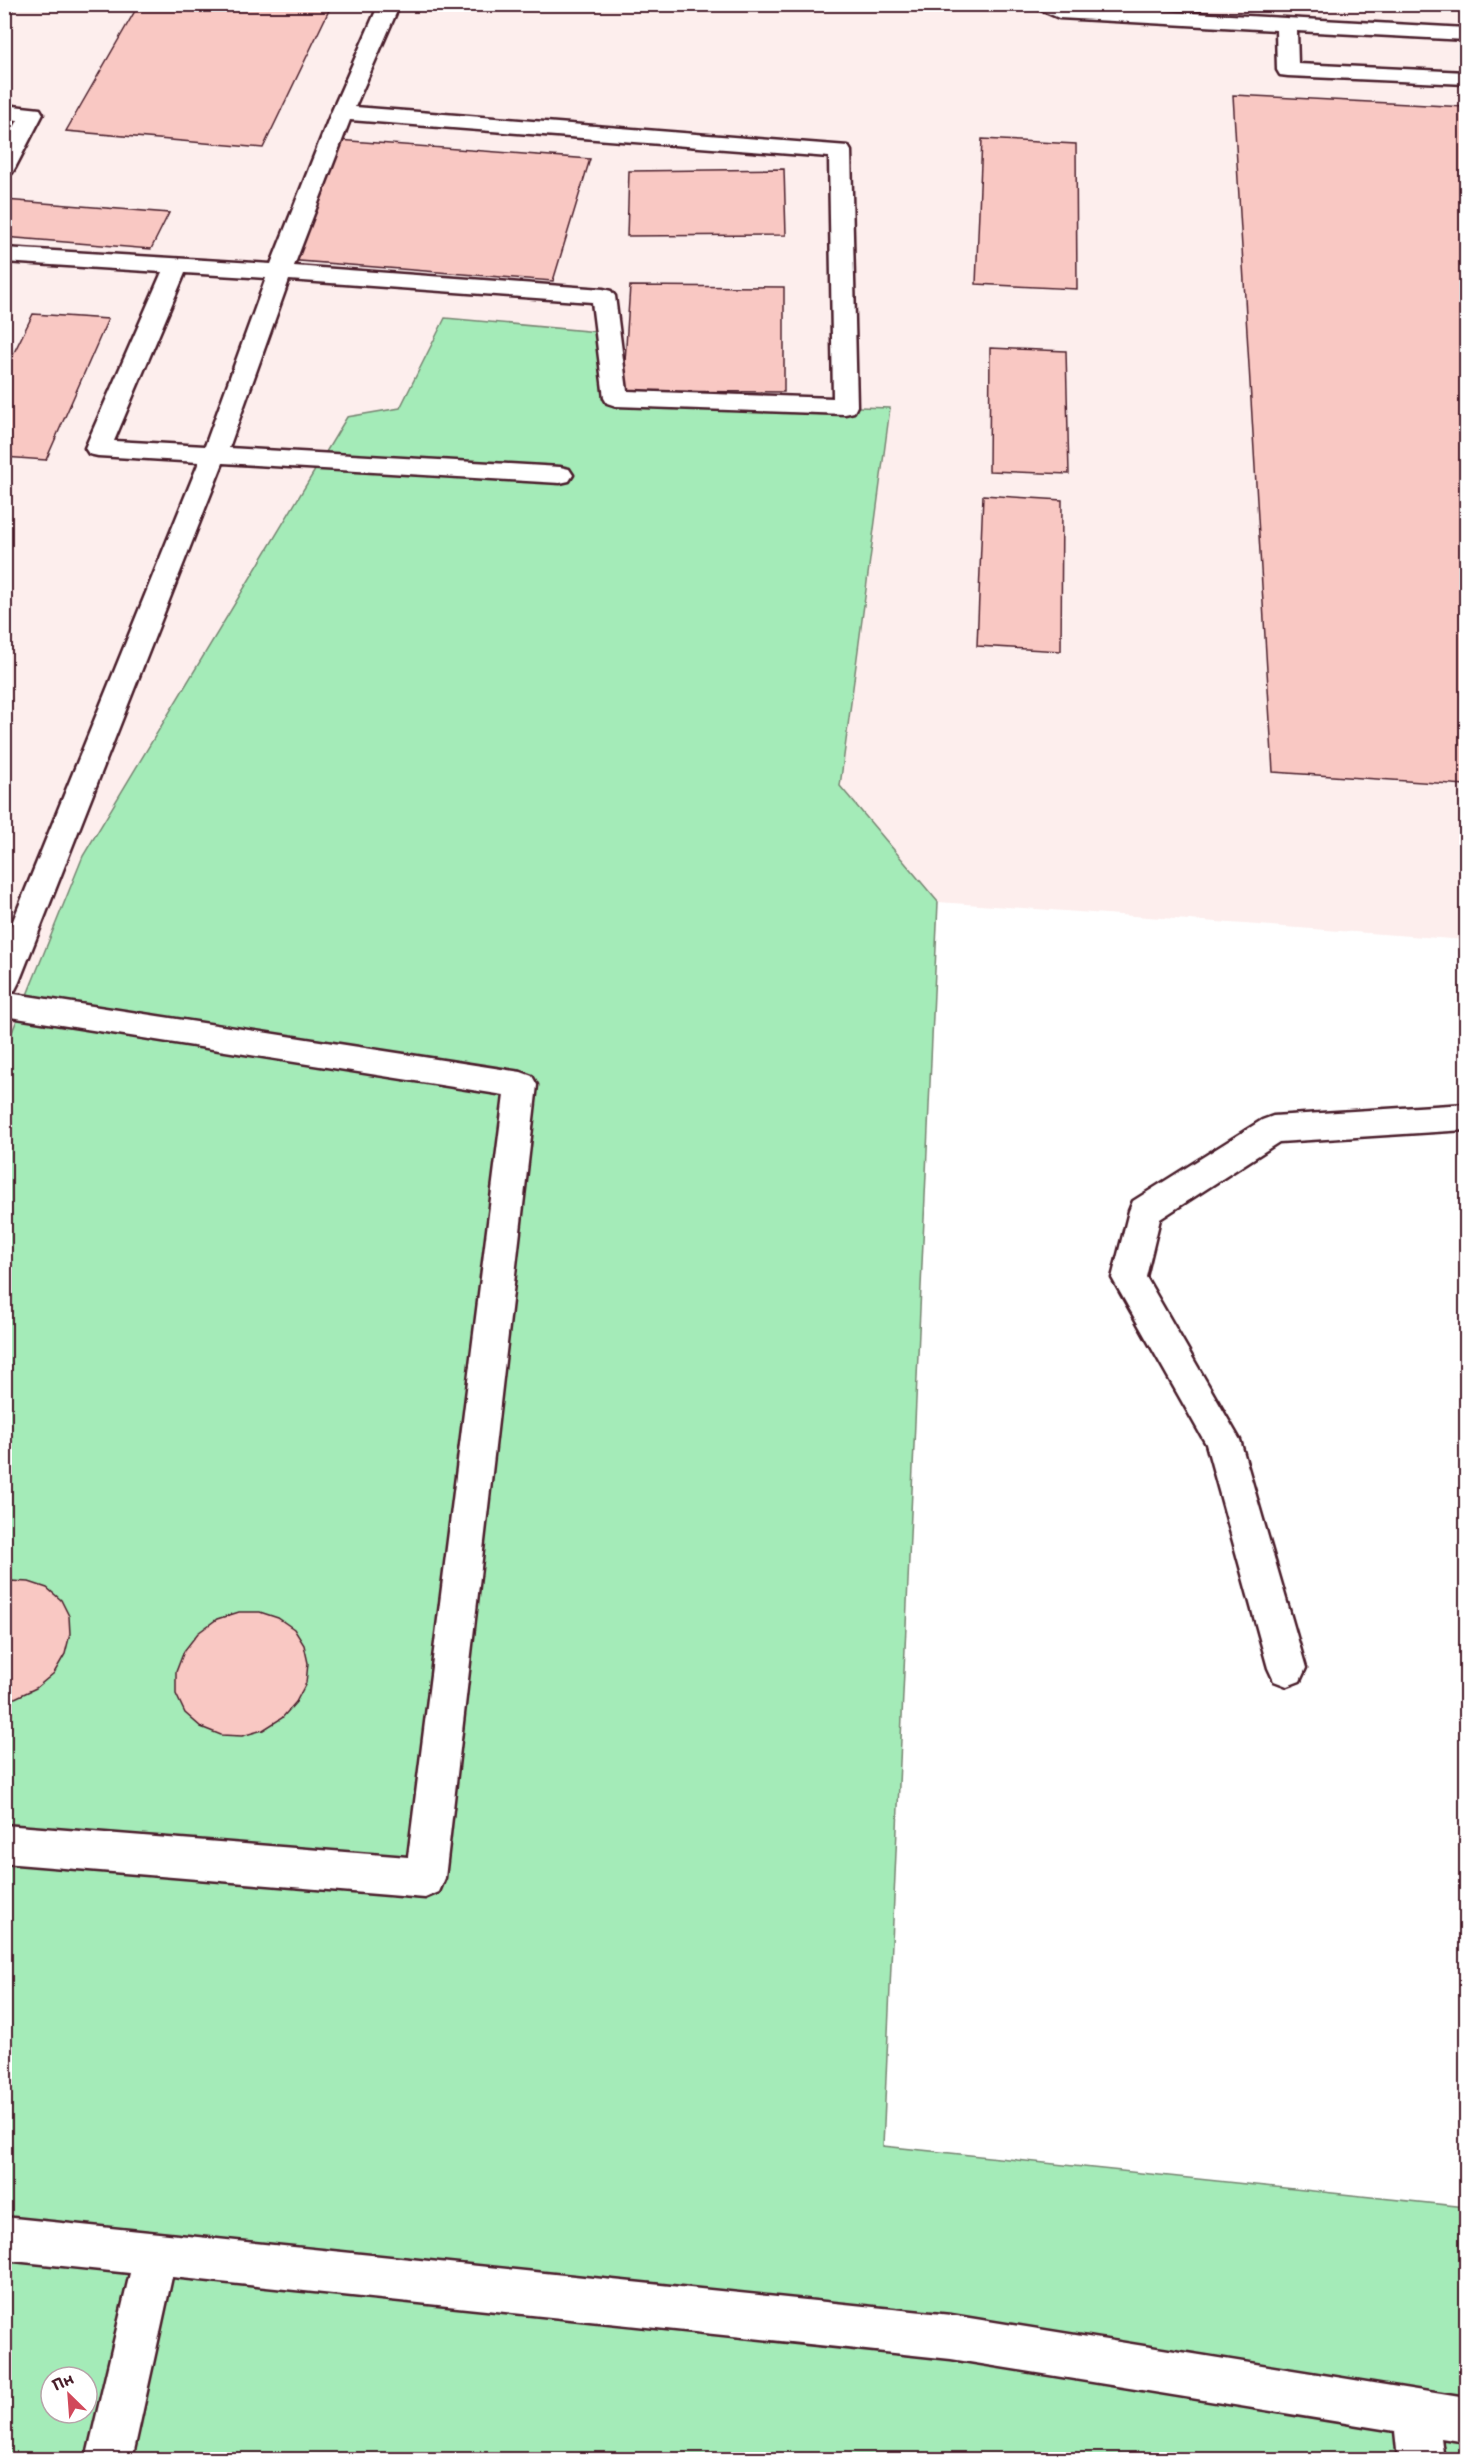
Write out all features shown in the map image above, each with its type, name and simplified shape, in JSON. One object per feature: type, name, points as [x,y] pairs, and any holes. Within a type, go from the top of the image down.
[{"type":"lane","points":[[4,982],[214,455],[280,272],[342,112],[390,4]]},
{"type":"lane","points":[[1043,4],[1059,12],[1467,34]]},
{"type":"lane","points":[[1286,24],[1288,70],[1467,78]]},
{"type":"lane","points":[[4,112],[32,114],[4,168]]},
{"type":"lane","points":[[4,255],[280,272],[603,296],[616,398],[845,406],[840,151],[342,112]]},
{"type":"lane","points":[[176,267],[98,448],[560,475]]},
{"type":"lane","points":[[4,1004],[521,1085],[425,1878],[4,1844]]},
{"type":"lane","points":[[1287,1668],[1222,1440],[1129,1278],[1145,1211],[1274,1129],[1467,1117]]},
{"type":"lane","points":[[4,2238],[951,2337],[1467,2420]]},
{"type":"lane","points":[[109,2460],[156,2254]]},
{"type":"lane","points":[[1415,2411],[1421,2460]]},
{"type":"shaded area","points":[[5,5],[1466,5],[1466,940],[938,902],[883,2146],[1466,2207],[1466,2459],[5,2460]]},
{"type":"green space","points":[[445,318],[598,332],[602,399],[890,408],[840,786],[938,902],[883,2146],[1466,2207],[1466,2459],[5,2459],[4,1052],[83,856],[347,417],[400,408]]},
{"type":"building","points":[[139,4],[332,4],[263,148],[66,131]]},
{"type":"building","points":[[1233,95],[1466,107],[1466,785],[1273,772]]},
{"type":"building","points":[[982,139],[1076,144],[1077,289],[976,284]]},
{"type":"building","points":[[337,140],[590,159],[553,281],[287,260]]},
{"type":"building","points":[[784,169],[786,235],[627,236],[629,171]]},
{"type":"building","points":[[5,200],[169,213],[151,249],[4,237]]},
{"type":"building","points":[[630,286],[784,287],[784,392],[623,391]]},
{"type":"building","points":[[33,314],[108,319],[46,460],[4,457],[4,373]]},
{"type":"building","points":[[990,348],[1066,351],[1069,474],[989,471]]},
{"type":"building","points":[[983,495],[1062,500],[1061,651],[977,646]]},
{"type":"building","points":[[29,1582],[47,1588],[61,1600],[69,1616],[70,1634],[65,1654],[54,1673],[36,1688],[15,1698],[4,1699],[4,1583]]},
{"type":"building","points":[[239,1612],[260,1612],[278,1618],[294,1629],[304,1645],[308,1663],[306,1683],[296,1702],[282,1718],[263,1730],[242,1736],[221,1735],[201,1727],[185,1713],[176,1694],[176,1672],[184,1651],[198,1633],[217,1619]]}]
